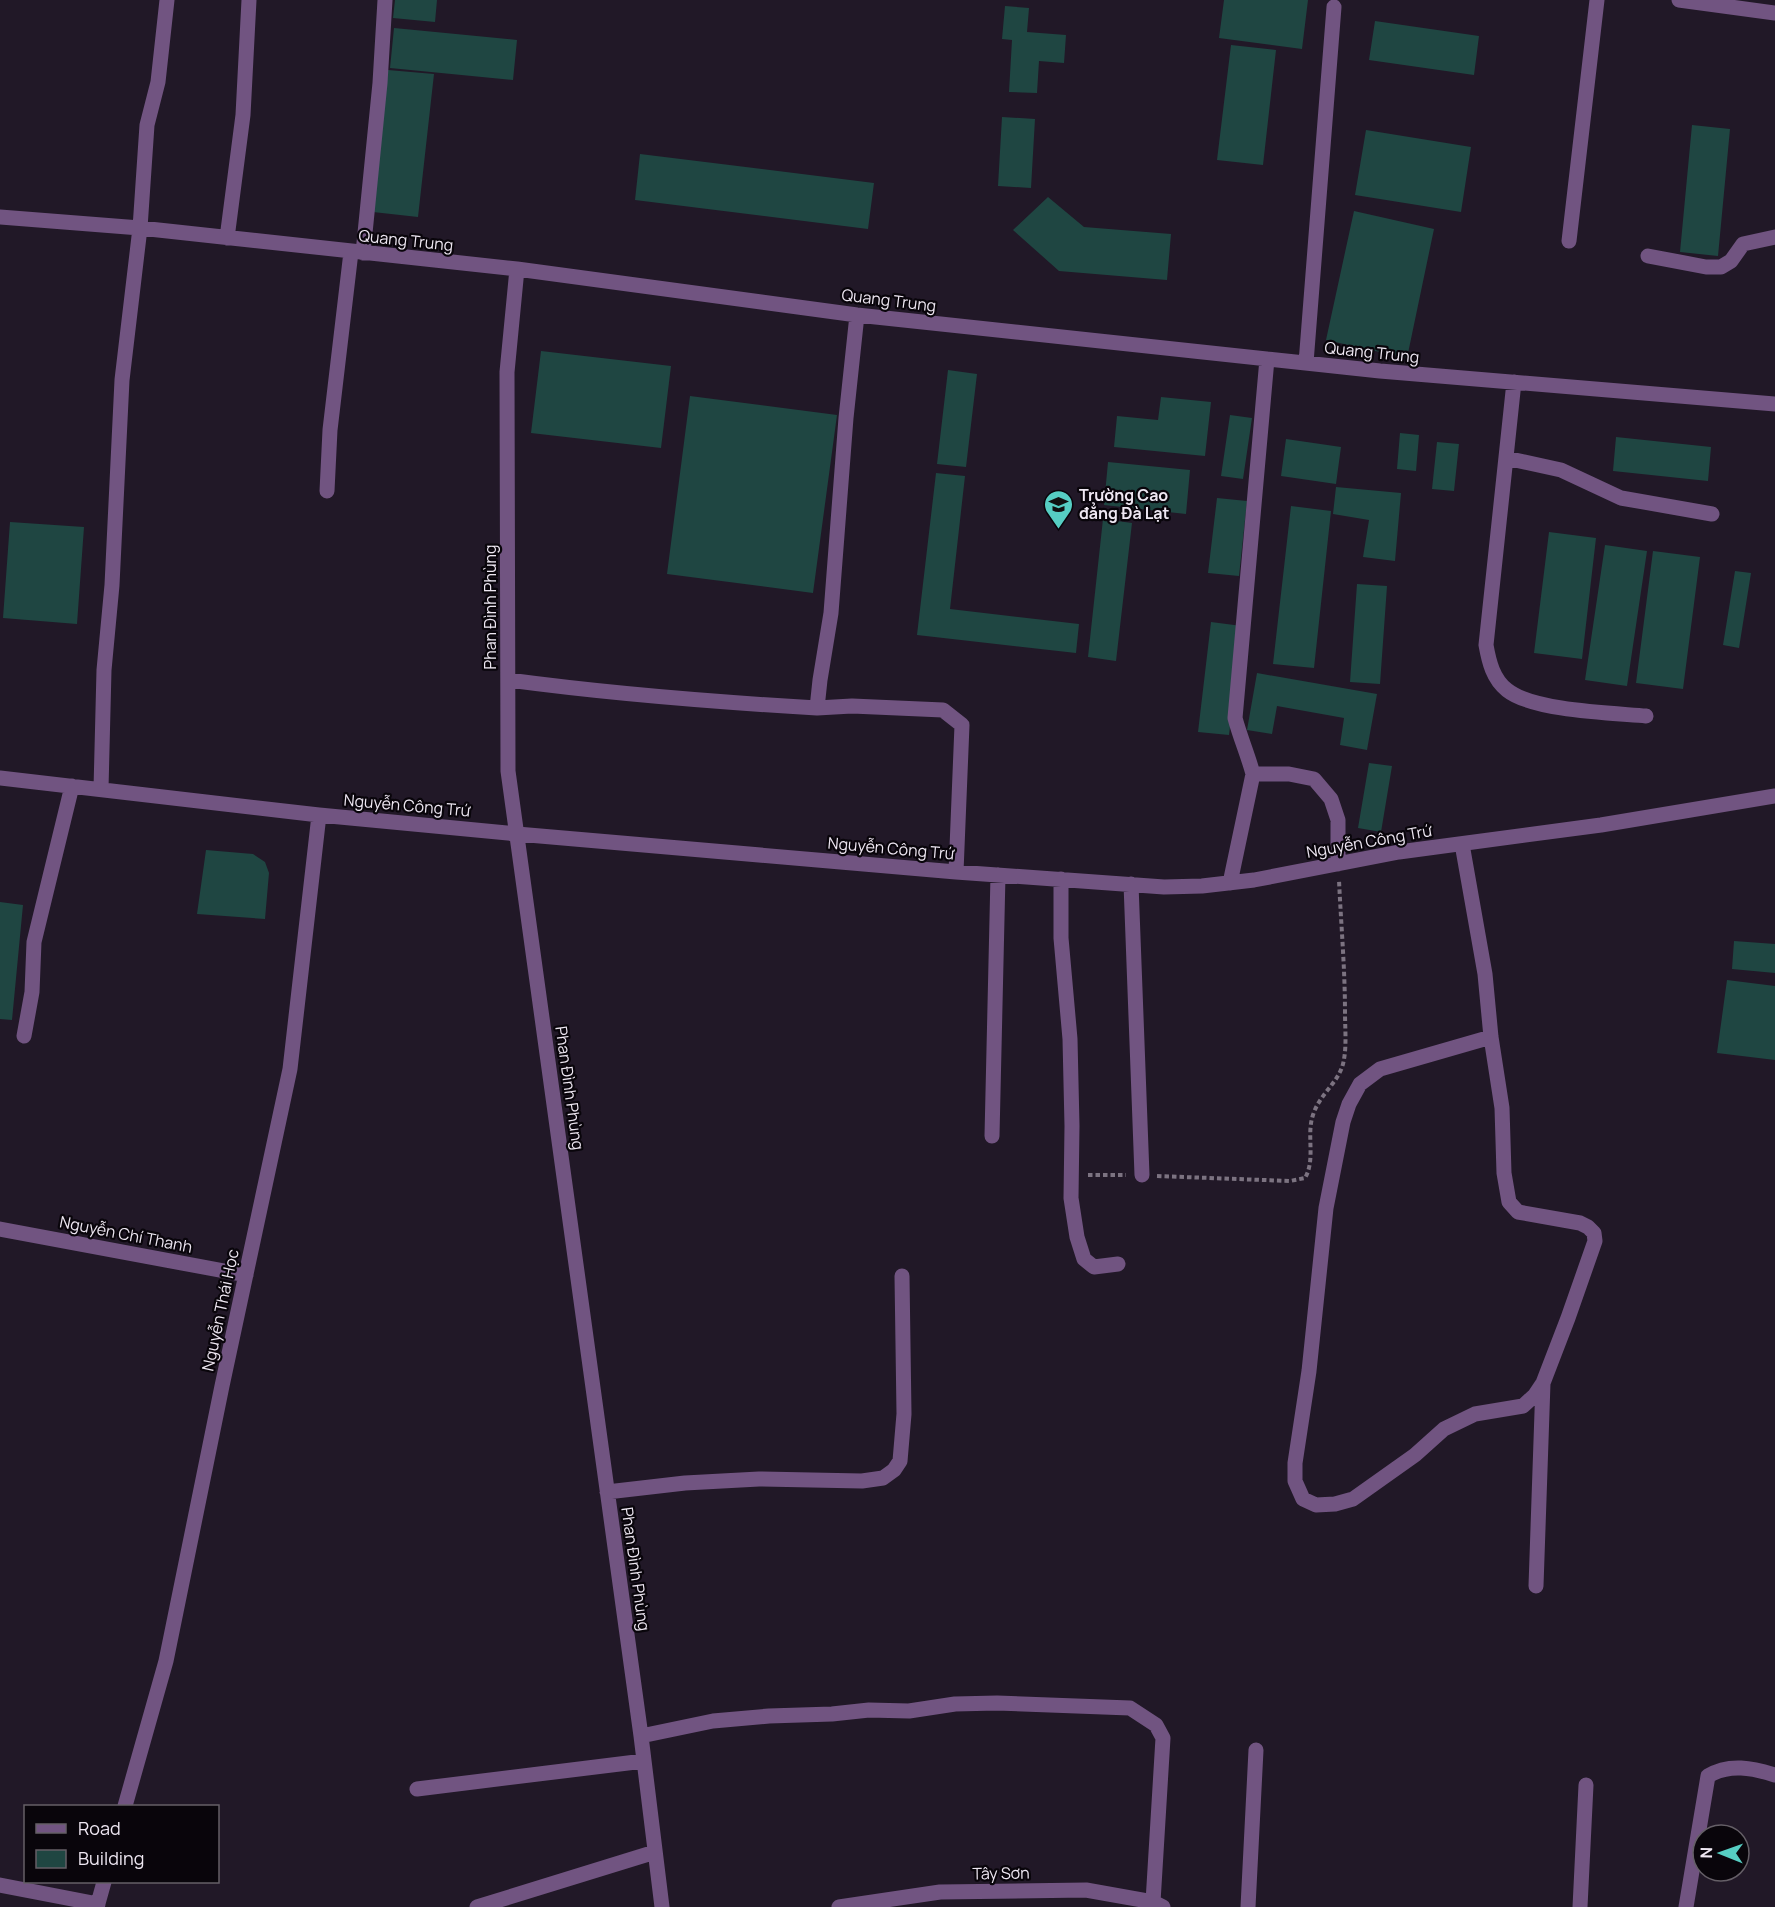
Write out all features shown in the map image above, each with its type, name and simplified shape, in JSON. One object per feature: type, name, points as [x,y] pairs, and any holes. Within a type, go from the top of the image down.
[{"type":"street","points":[[101,789],[104,670],[116,507],[122,380],[140,228],[147,125],[158,82],[167,0]]},
{"type":"street","points":[[227,238],[243,115],[249,0]]},
{"type":"street","points":[[327,491],[330,430],[380,83],[385,0]]},
{"type":"street","points":[[1569,241],[1597,0]]},
{"type":"street","points":[[1678,0],[1775,14]]},
{"type":"street","points":[[1306,363],[1335,7]]},
{"type":"street","name":"Quang Trung","points":[[0,217],[140,228],[517,269],[857,315],[1380,371],[1775,404]]},
{"type":"street","points":[[1648,256],[1706,267],[1721,267],[1731,261],[1743,244],[1775,237]]},
{"type":"street","name":"Phan Đình Phùng","points":[[517,269],[507,372],[508,771],[641,1736],[662,1907]]},
{"type":"street","points":[[817,708],[831,613],[846,418],[857,315]]},
{"type":"street","points":[[1230,883],[1253,774],[1249,757],[1239,737],[1235,718],[1267,359]]},
{"type":"street","points":[[1514,382],[1486,645],[1490,669],[1507,690],[1537,705],[1646,716]]},
{"type":"street","points":[[1506,458],[1561,470],[1621,498],[1712,514]]},
{"type":"street","points":[[508,680],[586,691],[692,701],[817,708],[852,706],[943,710],[962,725],[956,872]]},
{"type":"street","points":[[1253,774],[1289,774],[1314,779],[1331,799],[1338,820],[1338,864]]},
{"type":"street","name":"Nguyễn Công Trứ","points":[[0,778],[319,815],[517,834],[956,872],[1164,887],[1230,883],[1399,852],[1601,825],[1775,796]]},
{"type":"street","points":[[24,1036],[32,992],[34,942],[72,786]]},
{"type":"street","name":"Nguyễn Thái Học","points":[[125,1805],[166,1661],[290,1070],[319,815]]},
{"type":"street","points":[[1462,844],[1485,974],[1491,1036],[1502,1108],[1504,1173],[1509,1202],[1518,1212],[1560,1218],[1588,1227],[1595,1240],[1543,1383],[1535,1395],[1523,1406],[1475,1414],[1444,1429],[1415,1455],[1353,1499],[1335,1504],[1316,1505],[1303,1499],[1295,1481],[1295,1463],[1309,1371],[1326,1208],[1343,1122],[1349,1104],[1360,1084],[1380,1069],[1491,1036]]},
{"type":"street","points":[[992,1136],[998,875]]},
{"type":"street","points":[[1060,879],[1061,938],[1070,1039],[1071,1198],[1077,1237],[1084,1259],[1094,1267],[1118,1264]]},
{"type":"street","points":[[1131,884],[1142,1175]]},
{"type":"street","name":"Nguyễn Chí Thanh","points":[[0,1229],[246,1275]]},
{"type":"street","points":[[607,1492],[685,1483],[749,1479],[862,1481],[883,1478],[894,1470],[900,1461],[904,1414],[902,1276]]},
{"type":"street","points":[[1536,1586],[1543,1383]]},
{"type":"street","points":[[641,1736],[713,1721],[869,1710],[909,1711],[955,1704],[997,1703],[1130,1708],[1156,1725],[1163,1738],[1158,1904]]},
{"type":"street","points":[[1248,1907],[1256,1750]]},
{"type":"street","points":[[417,1789],[644,1761]]},
{"type":"street","points":[[1686,1907],[1708,1776],[1719,1770],[1733,1767],[1760,1770],[1775,1775]]},
{"type":"street","points":[[1580,1907],[1586,1785]]},
{"type":"street","points":[[477,1907],[655,1852]]},
{"type":"street","points":[[0,1885],[98,1905],[104,1883]]},
{"type":"street","name":"Tây Sơn","points":[[839,1907],[940,1892],[1086,1890],[1158,1904]]},
{"type":"path","points":[[1071,1174],[1290,1181],[1305,1178],[1310,1164],[1312,1116],[1319,1100],[1338,1075],[1343,1063],[1345,992],[1338,864]]},
{"type":"building","points":[[395,0],[437,0],[435,22],[393,18]]},
{"type":"building","points":[[1224,0],[1308,0],[1302,49],[1219,38]]},
{"type":"building","points":[[1005,6],[1029,8],[1027,32],[1066,35],[1064,63],[1039,61],[1037,93],[1009,92],[1012,40],[1002,39]]},
{"type":"building","points":[[1375,21],[1479,36],[1474,75],[1369,60]]},
{"type":"building","points":[[394,28],[517,40],[513,80],[390,68]]},
{"type":"building","points":[[1231,45],[1276,50],[1263,165],[1217,160]]},
{"type":"building","points":[[388,70],[434,74],[418,217],[373,212]]},
{"type":"building","points":[[1002,117],[1035,119],[1031,188],[998,186]]},
{"type":"building","points":[[1692,125],[1730,129],[1718,256],[1680,252]]},
{"type":"building","points":[[1366,130],[1471,147],[1461,212],[1355,195]]},
{"type":"building","points":[[640,154],[874,183],[868,229],[635,200]]},
{"type":"building","points":[[1048,197],[1084,227],[1171,234],[1167,280],[1059,271],[1013,230]]},
{"type":"building","points":[[1354,211],[1434,229],[1407,358],[1326,340]]},
{"type":"building","points":[[541,351],[671,366],[661,448],[531,433]]},
{"type":"building","points":[[948,370],[977,374],[966,467],[937,464]]},
{"type":"building","points":[[690,396],[837,415],[813,593],[667,574]]},
{"type":"building","points":[[1161,397],[1211,402],[1205,456],[1114,447],[1117,416],[1158,420]]},
{"type":"building","points":[[1230,415],[1252,418],[1243,479],[1221,476]]},
{"type":"building","points":[[1400,433],[1419,435],[1416,471],[1397,469]]},
{"type":"building","points":[[1616,437],[1711,447],[1708,481],[1613,471]]},
{"type":"building","points":[[1286,439],[1341,447],[1336,484],[1281,476]]},
{"type":"building","points":[[1437,442],[1459,444],[1454,491],[1432,489]]},
{"type":"building","points":[[1108,462],[1190,470],[1186,514],[1104,505]]},
{"type":"building","points":[[936,473],[965,476],[950,609],[1079,624],[1076,653],[917,635]]},
{"type":"building","points":[[1336,487],[1401,493],[1395,561],[1363,557],[1369,520],[1333,514]]},
{"type":"building","points":[[1217,498],[1247,501],[1239,576],[1208,573]]},
{"type":"building","points":[[1291,506],[1331,511],[1314,668],[1273,664]]},
{"type":"building","points":[[1103,519],[1132,523],[1116,661],[1088,657]]},
{"type":"building","points":[[10,522],[84,527],[77,624],[3,618]]},
{"type":"building","points":[[1549,532],[1596,538],[1582,659],[1534,653]]},
{"type":"building","points":[[1605,545],[1647,551],[1627,686],[1585,680]]},
{"type":"building","points":[[1653,551],[1700,557],[1683,689],[1636,683]]},
{"type":"building","points":[[1735,571],[1751,573],[1739,648],[1723,645]]},
{"type":"building","points":[[1357,584],[1387,586],[1380,684],[1350,682]]},
{"type":"building","points":[[1211,622],[1242,626],[1229,735],[1198,732]]},
{"type":"building","points":[[1257,673],[1377,694],[1367,750],[1340,745],[1344,718],[1277,706],[1272,734],[1247,730]]},
{"type":"building","points":[[1369,763],[1392,766],[1381,832],[1358,828]]},
{"type":"building","points":[[206,850],[253,854],[265,862],[269,873],[265,919],[197,914]]},
{"type":"building","points":[[0,902],[23,905],[12,1020],[0,1019]]},
{"type":"building","points":[[1734,941],[1775,944],[1775,973],[1732,969]]},
{"type":"building","points":[[1727,980],[1775,986],[1775,1060],[1717,1053]]},
{"type":"place","name":"Trường Cao đẳng Đà Lạt","points":[[1058,530]]}]
